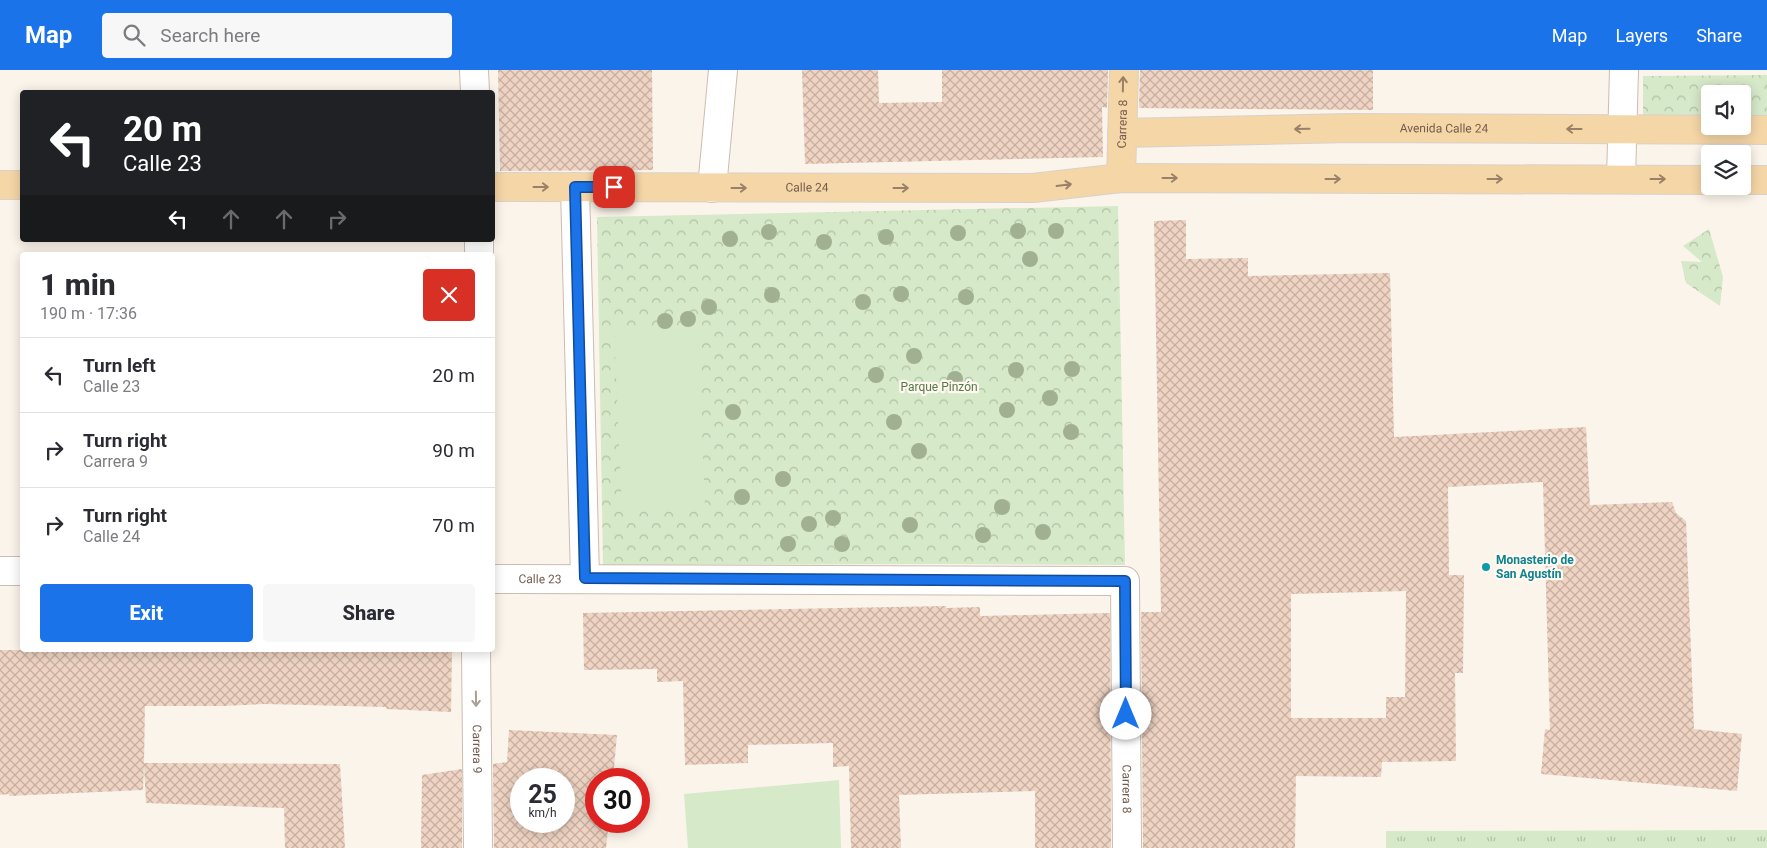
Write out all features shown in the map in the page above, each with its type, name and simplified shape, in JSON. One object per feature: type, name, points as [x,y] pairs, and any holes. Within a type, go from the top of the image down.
[{"type":"main road","name":"Carrera 8","points":[[1121,178],[1124,70]]},
{"type":"main road","name":"Avenida Calle 24","points":[[1122,133],[1351,128],[1767,130]]},
{"type":"main road","name":"Calle 24","points":[[495,187],[1033,188],[1121,178]]},
{"type":"main road","points":[[1121,178],[1701,180]]},
{"type":"main road","points":[[1751,180],[1767,180]]},
{"type":"main road","points":[[0,185],[20,185]]},
{"type":"street","points":[[474,70],[475,90]]},
{"type":"street","points":[[712,188],[723,70]]},
{"type":"street","points":[[1621,179],[1624,70]]},
{"type":"street","points":[[575,187],[585,578]]},
{"type":"street","points":[[0,571],[20,571]]},
{"type":"street","name":"Calle 23","points":[[495,578],[1125,581]]},
{"type":"street","name":"Carrera 8","points":[[1125,581],[1127,848]]},
{"type":"street","name":"Carrera 9","points":[[476,652],[478,848]]},
{"type":"green space","points":[[1767,75],[1767,122],[1751,122],[1751,85],[1701,85],[1701,122],[1643,122],[1643,76]]},
{"type":"green space","name":"Parque Pinzón","points":[[1118,206],[1125,565],[603,565],[597,217]]},
{"type":"green space","points":[[1709,229],[1723,277],[1720,306],[1686,283],[1681,261],[1702,262],[1683,246]]},
{"type":"green space","points":[[698,327],[705,507],[622,512],[614,330]]},
{"type":"green space","points":[[839,780],[841,848],[688,848],[684,794]]},
{"type":"green space","points":[[1767,830],[1767,848],[1386,848],[1386,831]]},
{"type":"building","points":[[498,70],[652,70],[653,170],[500,171]]},
{"type":"building","points":[[802,70],[878,70],[879,103],[942,102],[942,70],[1108,70],[1107,108],[1102,107],[1103,157],[805,164]]},
{"type":"building","points":[[1140,70],[1373,70],[1373,110],[1139,108]]},
{"type":"building","points":[[1186,220],[1186,259],[1248,258],[1248,276],[1390,273],[1394,437],[1586,427],[1590,505],[1672,502],[1676,513],[1686,521],[1694,729],[1742,734],[1737,791],[1541,774],[1545,729],[1550,730],[1543,482],[1448,487],[1449,575],[1464,575],[1463,673],[1455,673],[1456,761],[1382,762],[1381,777],[1296,776],[1295,848],[1143,848],[1141,612],[1161,612],[1154,221]],"holes":[[[1406,591],[1405,697],[1386,697],[1386,718],[1291,718],[1291,594]]]},
{"type":"building","points":[[946,606],[946,608],[980,607],[980,616],[1110,613],[1111,848],[1035,848],[1035,791],[899,795],[901,848],[851,848],[849,766],[833,767],[833,743],[748,745],[748,763],[685,765],[683,681],[657,682],[657,669],[584,670],[583,613]]},
{"type":"building","points":[[0,650],[20,650],[20,652],[452,652],[451,712],[386,709],[386,707],[264,704],[145,706],[144,763],[340,764],[345,848],[285,848],[284,808],[146,803],[144,766],[143,790],[0,795]]},
{"type":"building","points":[[509,730],[617,735],[614,768],[585,768],[585,833],[608,833],[606,848],[494,848],[493,764],[507,762]]},
{"type":"building","points":[[462,769],[462,848],[421,848],[422,775]]},
{"type":"place","name":"Monasterio de San Agustín","points":[[1486,567]]},
{"type":"route","points":[[614,187],[575,187],[585,578],[1125,581],[1126,714]]}]
